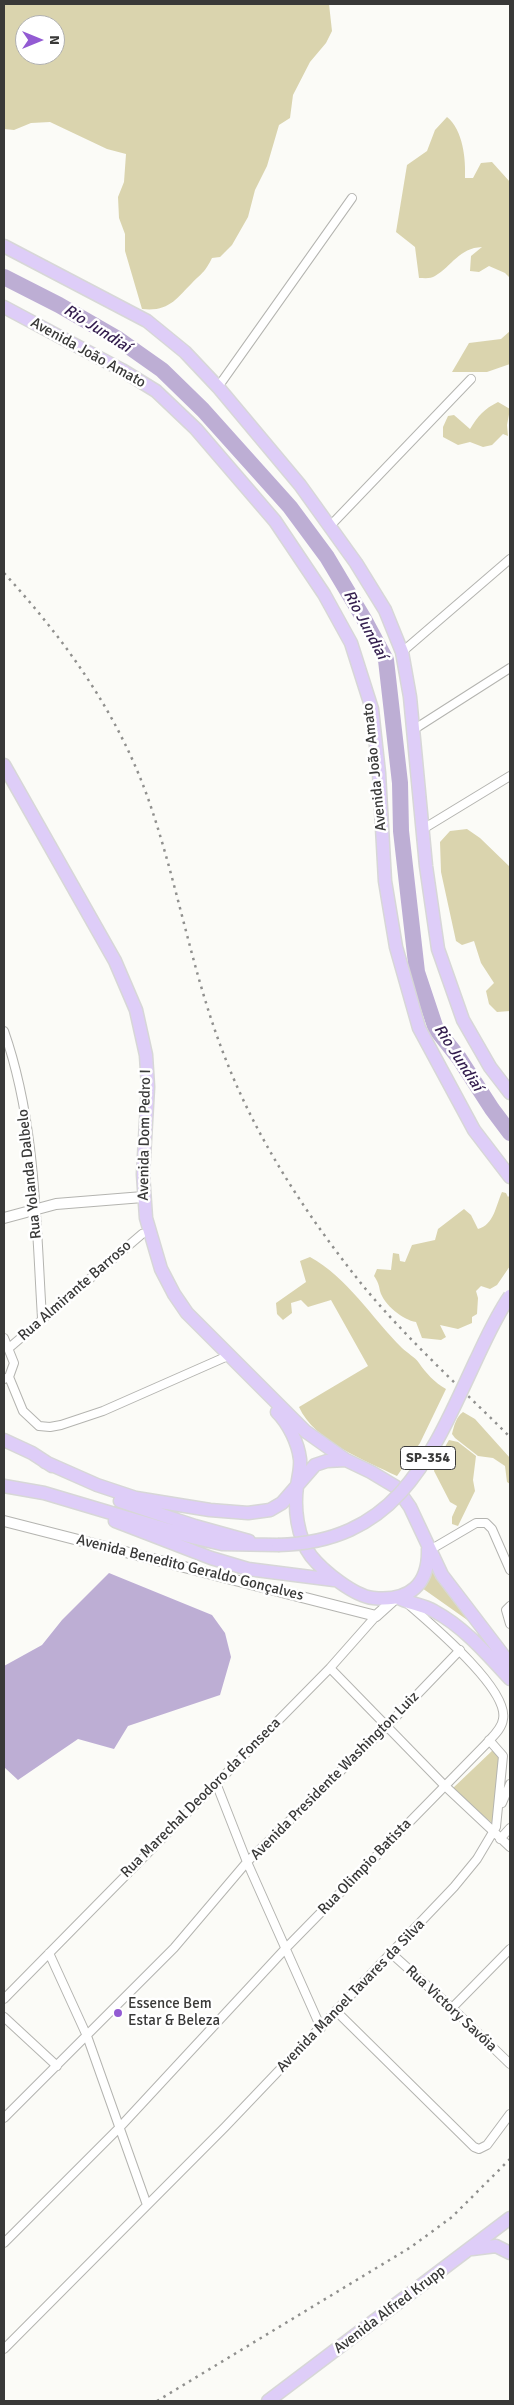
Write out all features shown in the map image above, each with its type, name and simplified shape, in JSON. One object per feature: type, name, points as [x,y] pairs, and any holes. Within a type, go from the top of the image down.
[{"type":"main road","points":[[4,246],[147,322],[185,352],[218,387],[300,485],[356,562],[385,610],[402,652],[410,697],[423,829],[438,949],[463,1020],[490,1067],[510,1093]]},
{"type":"main road","name":"Avenida João Amato","points":[[4,307],[122,370],[156,391],[196,429],[275,521],[324,594],[350,643],[372,709],[379,773],[385,881],[396,947],[419,1028],[474,1130],[510,1177]]},
{"type":"main road","name":"Avenida Dom Pedro I","points":[[4,764],[115,961],[136,1010],[146,1055],[148,1087],[140,1197],[157,1260],[174,1294],[187,1313],[227,1357],[255,1384]]},
{"type":"main road","name":"Avenida Dom Pedro I","points":[[4,782],[108,959],[124,994],[136,1036],[142,1088],[140,1197],[142,1234],[150,1259],[171,1301],[194,1331],[227,1357]]},
{"type":"main road","name":"SP-354","points":[[4,1486],[44,1493],[86,1507],[215,1542],[240,1546],[299,1544],[340,1534],[371,1518],[397,1497],[419,1472],[431,1453],[495,1320],[510,1296]]},
{"type":"main road","points":[[255,1384],[305,1431],[346,1460],[396,1487],[410,1507],[442,1575],[510,1664]]},
{"type":"main road","points":[[255,1384],[282,1417],[296,1441],[300,1461],[296,1510],[299,1529],[310,1554],[334,1580]]},
{"type":"main road","name":"SP-354","points":[[5,1439],[45,1462],[70,1480],[96,1493],[258,1545]]},
{"type":"main road","points":[[45,1462],[97,1485],[136,1498],[248,1514],[270,1510],[282,1502],[297,1488],[315,1465],[327,1461],[346,1460]]},
{"type":"main road","points":[[86,1507],[127,1526],[221,1561],[275,1574],[334,1580],[372,1598],[402,1600],[432,1609],[453,1622],[510,1679]]},
{"type":"main road","points":[[402,1600],[424,1579],[428,1565],[429,1548]]},
{"type":"main road","name":"Avenida Alfred Krupp","points":[[268,2401],[510,2218]]},
{"type":"main road","points":[[469,2250],[496,2246],[510,2253]]},
{"type":"street","points":[[218,387],[352,198]]},
{"type":"street","points":[[330,526],[471,379]]},
{"type":"street","points":[[402,652],[510,559]]},
{"type":"street","points":[[413,730],[510,668]]},
{"type":"street","points":[[423,829],[510,776]]},
{"type":"street","name":"Rua Yolanda Dalbelo","points":[[4,1031],[15,1062],[24,1107],[35,1208],[42,1318]]},
{"type":"street","points":[[4,1218],[35,1208],[56,1204],[140,1197]]},
{"type":"street","name":"Rua Almirante Barroso","points":[[9,1348],[142,1234]]},
{"type":"street","points":[[4,1338],[14,1363],[6,1378],[23,1412],[39,1426],[50,1427],[61,1426],[103,1410],[227,1357]]},
{"type":"street","name":"Avenida Benedito Geraldo Gonçalves","points":[[4,1521],[376,1616]]},
{"type":"street","points":[[429,1548],[476,1524],[486,1523],[492,1529],[510,1570]]},
{"type":"street","points":[[402,1600],[460,1650],[498,1699],[503,1710],[501,1726],[444,1786]]},
{"type":"street","name":"Rua Marechal Deodoro da Fonseca","points":[[4,1999],[330,1668],[376,1616],[402,1600]]},
{"type":"street","points":[[510,1606],[506,1610],[510,1624]]},
{"type":"street","name":"Avenida Presidente Washington Luiz","points":[[216,1783],[247,1862],[386,1727],[460,1650]]},
{"type":"street","points":[[330,1668],[444,1786],[510,1847]]},
{"type":"street","name":"Avenida Manoel Tavares da Silva","points":[[4,2349],[337,2012],[454,1888],[497,1836],[502,1756],[489,1740]]},
{"type":"street","points":[[499,1809],[510,1784]]},
{"type":"street","name":"Rua Olimpio Batista","points":[[4,2243],[120,2127],[286,1948],[444,1786]]},
{"type":"street","points":[[497,1836],[510,1828]]},
{"type":"street","points":[[4,2118],[174,1948],[247,1862],[321,2028]]},
{"type":"street","points":[[452,2008],[510,1949]]},
{"type":"street","points":[[49,1953],[87,2036],[147,2205]]},
{"type":"street","name":"Rua Victory Savóia","points":[[392,1954],[510,2064]]},
{"type":"street","points":[[337,2012],[471,2145],[479,2149],[487,2145],[510,2114]]},
{"type":"street","points":[[4,2017],[57,2066]]},
{"type":"shaded area","points":[[4,4],[329,4],[332,31],[326,43],[310,62],[293,95],[290,118],[279,125],[267,166],[255,190],[248,217],[232,245],[220,257],[212,258],[201,274],[176,299],[165,306],[142,309],[125,251],[125,234],[119,218],[118,197],[124,182],[126,154],[107,149],[50,122],[31,123],[14,130],[4,129]]},
{"type":"shaded area","points":[[447,117],[457,129],[460,137],[465,162],[465,178],[473,178],[481,163],[492,162],[510,182],[510,278],[505,273],[489,266],[479,272],[470,271],[471,256],[482,247],[474,248],[462,254],[433,277],[419,278],[415,247],[396,232],[407,165],[427,151],[435,130]]},
{"type":"shaded area","points":[[510,331],[510,364],[487,372],[452,372],[469,343],[501,339]]},
{"type":"shaded area","points":[[498,402],[510,409],[507,425],[508,436],[503,434],[492,445],[483,447],[470,442],[458,445],[443,437],[443,427],[448,416],[454,415],[470,429],[482,413]]},
{"type":"shaded area","points":[[467,829],[480,838],[510,867],[510,1011],[497,1012],[489,1004],[486,991],[494,983],[481,963],[474,941],[462,945],[456,941],[441,872],[440,842],[450,831]]},
{"type":"shaded area","points":[[502,1192],[506,1193],[508,1197],[510,1195],[510,1266],[497,1285],[490,1289],[481,1286],[476,1291],[478,1298],[477,1314],[472,1317],[472,1323],[458,1329],[440,1325],[446,1337],[441,1340],[422,1338],[416,1322],[400,1315],[385,1301],[374,1276],[377,1269],[391,1270],[393,1253],[399,1254],[400,1261],[405,1262],[412,1245],[435,1240],[438,1229],[464,1209],[471,1215],[478,1229],[483,1227],[494,1214]]},
{"type":"shaded area","points":[[310,1257],[336,1275],[427,1374],[446,1389],[420,1443],[397,1476],[356,1457],[328,1440],[306,1419],[299,1407],[368,1366],[331,1300],[308,1307],[301,1300],[291,1303],[292,1313],[283,1320],[277,1314],[276,1303],[306,1282],[300,1261]]},
{"type":"shaded area","points":[[463,1412],[475,1419],[510,1458],[510,1484],[507,1482],[505,1466],[493,1458],[478,1456],[452,1434],[457,1419]]},
{"type":"shaded area","points":[[449,1440],[458,1442],[476,1456],[473,1480],[475,1491],[458,1526],[452,1524],[452,1517],[457,1506],[450,1502],[434,1471],[436,1462]]},
{"type":"shaded area","points":[[434,1566],[480,1629],[422,1588]]},
{"type":"shaded area","points":[[109,1573],[212,1615],[225,1633],[231,1657],[220,1695],[128,1726],[114,1749],[78,1739],[18,1780],[4,1767],[4,1666],[42,1645],[62,1620]]},
{"type":"shaded area","points":[[494,1749],[500,1756],[492,1823],[452,1789]]},
{"type":"waterway","name":"Rio Jundiaí","points":[[4,277],[59,305],[118,339],[162,370],[203,410],[290,507],[327,557],[364,619],[386,660],[400,783],[401,831],[417,972],[436,1029],[459,1058],[510,1133]]},
{"type":"railway","points":[[4,573],[28,600],[71,655],[109,713],[125,744],[152,810],[196,970],[216,1034],[241,1095],[271,1153],[324,1235],[364,1287],[416,1345],[510,1437]]},
{"type":"railway","points":[[157,2401],[411,2247],[452,2217],[510,2159]]},
{"type":"place","name":"Essence Bem Estar & Beleza","points":[[118,2013]]}]
